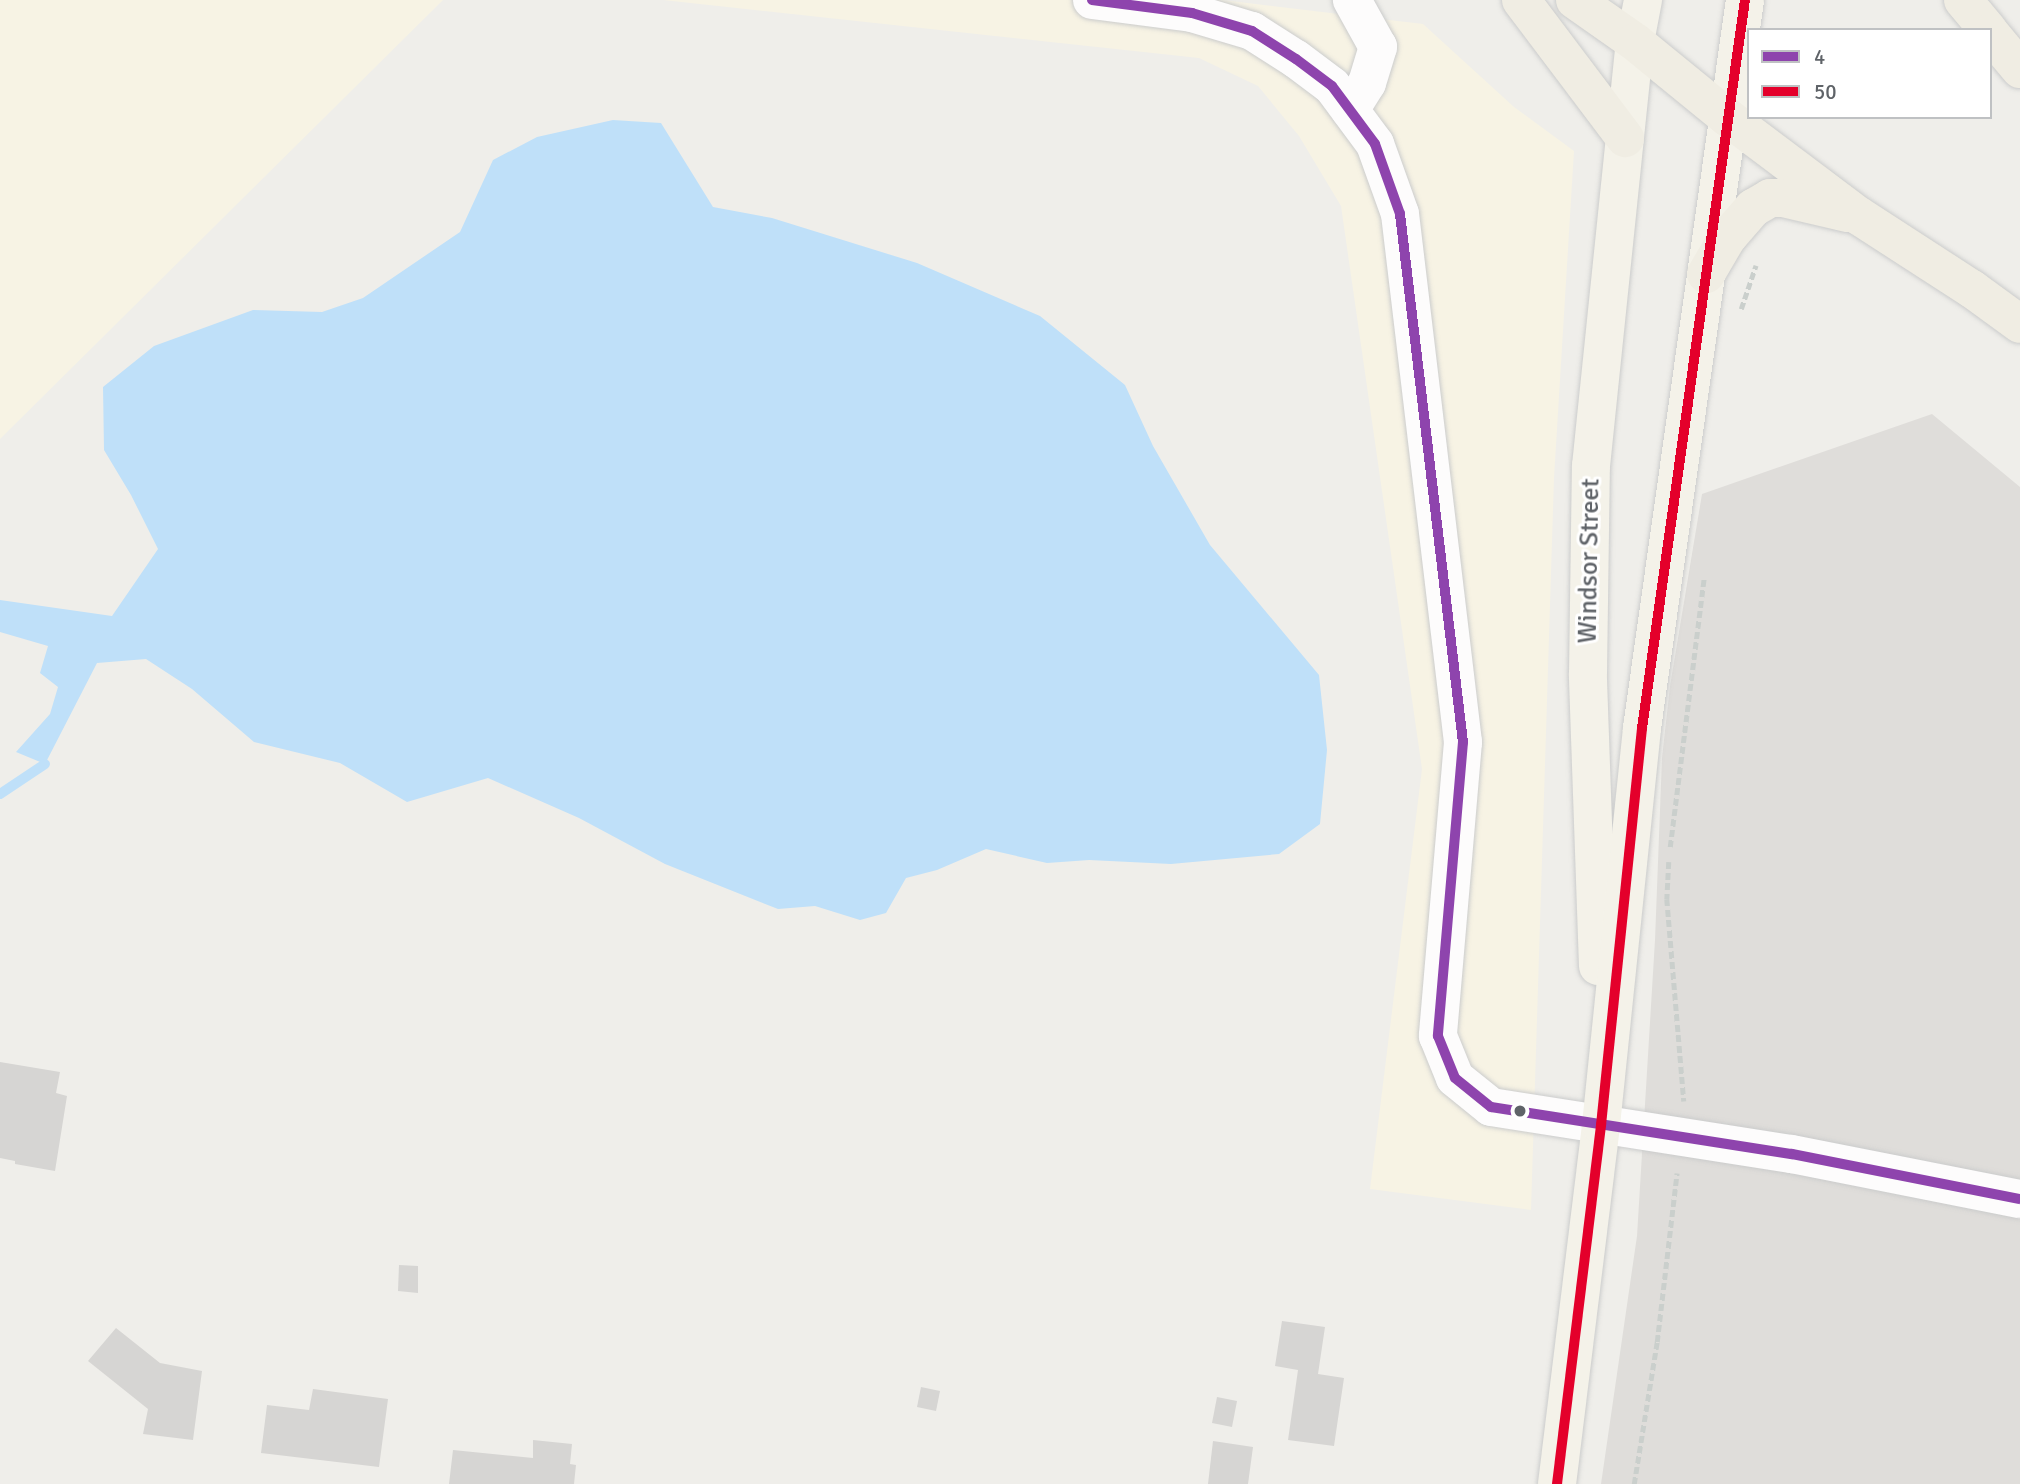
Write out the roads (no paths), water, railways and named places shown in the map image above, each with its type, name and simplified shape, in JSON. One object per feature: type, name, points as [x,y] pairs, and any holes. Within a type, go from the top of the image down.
[{"type":"highway","points":[[1521,0],[1625,138]]},
{"type":"highway","points":[[1575,0],[1635,42],[1727,117],[1860,216],[1972,289],[2020,324]]},
{"type":"highway","points":[[1963,0],[1986,28]]},
{"type":"highway","points":[[1992,35],[2020,69]]},
{"type":"highway","points":[[1706,274],[1727,238],[1753,208],[1770,198],[1783,198],[1860,216]]},
{"type":"main road","name":"Windsor Street","points":[[1601,1125],[1588,674],[1591,466],[1635,42],[1643,0]]},
{"type":"main road","name":"Windsor Street","points":[[1557,1484],[1601,1125],[1642,728],[1745,0]]},
{"type":"street","points":[[1092,0],[1192,13],[1252,32],[1332,86],[1375,144],[1400,214],[1463,742],[1438,1036],[1455,1078],[1491,1107],[1792,1154],[2020,1199]]},
{"type":"street","points":[[1350,110],[1367,83],[1378,47],[1352,0]]},
{"type":"water","points":[[613,120],[661,123],[713,207],[772,218],[917,263],[1040,316],[1125,385],[1153,446],[1210,545],[1319,675],[1327,750],[1320,824],[1279,854],[1171,864],[1089,860],[1047,863],[986,849],[937,870],[906,878],[886,913],[860,920],[815,906],[778,909],[665,864],[579,818],[488,778],[407,802],[340,763],[254,742],[192,689],[146,659],[97,663],[45,764],[16,752],[50,714],[58,687],[40,673],[48,646],[0,632],[0,600],[112,616],[158,549],[131,495],[104,450],[103,387],[154,346],[253,310],[322,312],[363,298],[460,232],[493,160],[537,137]]},
{"type":"waterway","points":[[0,794],[45,764]]}]
